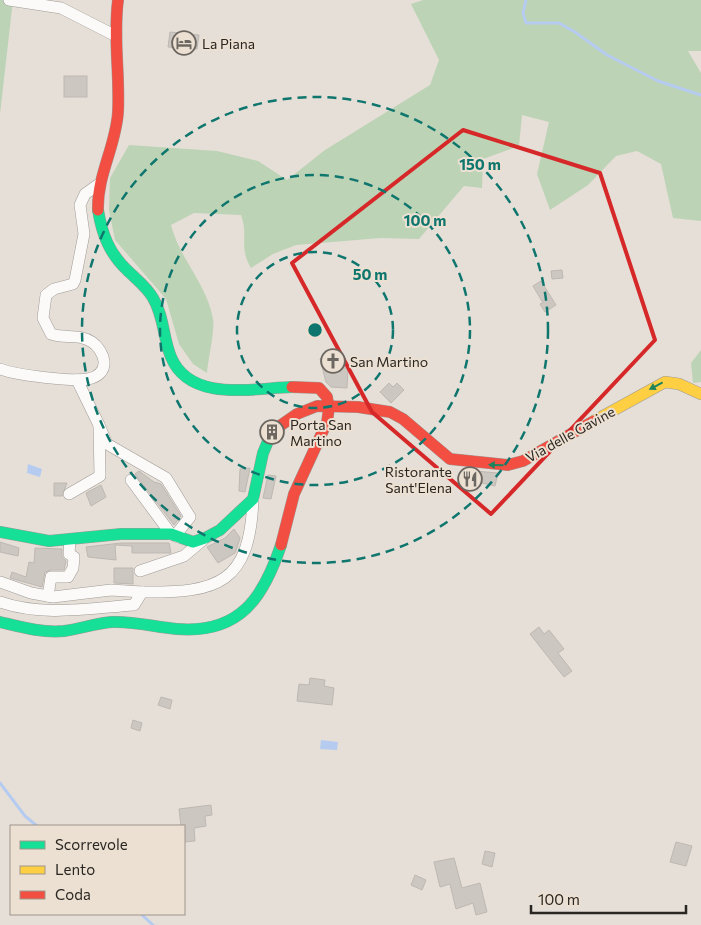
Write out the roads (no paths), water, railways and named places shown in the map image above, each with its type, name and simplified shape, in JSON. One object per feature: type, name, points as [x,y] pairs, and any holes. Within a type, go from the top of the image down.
[{"type":"street","points":[[9,0],[62,8],[114,35]]},
{"type":"street","points":[[0,622],[49,632],[117,621],[188,630],[211,628],[230,622],[251,601],[275,560],[295,489],[325,430],[327,406],[325,393],[319,388],[211,388],[190,380],[182,373],[170,355],[153,297],[108,247],[98,214],[99,184],[117,117],[114,35],[118,0]]},
{"type":"street","points":[[0,369],[17,374],[77,380],[90,379],[101,373],[104,369],[103,357],[98,348],[82,337],[51,334],[43,318],[46,295],[50,291],[67,287],[75,280],[84,234],[80,205],[85,194],[99,184]]},
{"type":"street","points":[[77,380],[107,444],[166,478],[172,485],[190,516],[175,536]]},
{"type":"street","name":"Via delle Gavine","points":[[252,499],[263,453],[272,432],[297,414],[317,406],[358,407],[390,412],[403,419],[450,459],[459,462],[508,466],[523,461],[665,382],[679,384],[701,394]]},
{"type":"street","points":[[70,494],[100,476],[98,425]]},
{"type":"street","points":[[131,480],[175,536]]},
{"type":"street","points":[[0,532],[37,540],[70,540],[121,534],[175,536],[193,542],[220,530],[252,499]]},
{"type":"street","points":[[0,582],[23,591],[48,596],[111,590],[142,592],[192,591],[222,581],[230,575],[248,538],[252,499]]},
{"type":"street","points":[[140,570],[184,556],[205,538]]},
{"type":"street","points":[[48,596],[51,577],[68,577],[72,574],[74,557],[69,554],[70,540]]},
{"type":"street","points":[[0,602],[23,608],[42,610],[134,605],[142,592]]},
{"type":"water","points":[[28,464],[42,469],[40,477],[27,473]]},
{"type":"water","points":[[321,740],[338,742],[337,750],[320,749]]},
{"type":"waterway","points":[[526,0],[523,13],[526,23],[559,23],[607,55],[658,81],[701,95]]},
{"type":"waterway","points":[[0,783],[25,816],[36,825]]},
{"type":"waterway","points":[[142,915],[153,925]]},
{"type":"place","name":"La Piana","points":[[184,43]]},
{"type":"place","name":"San Martino","points":[[333,361]]},
{"type":"place","name":"Porta San Martino","points":[[272,432]]},
{"type":"place","name":"Ristorante Sant'Elena","points":[[470,479]]}]
